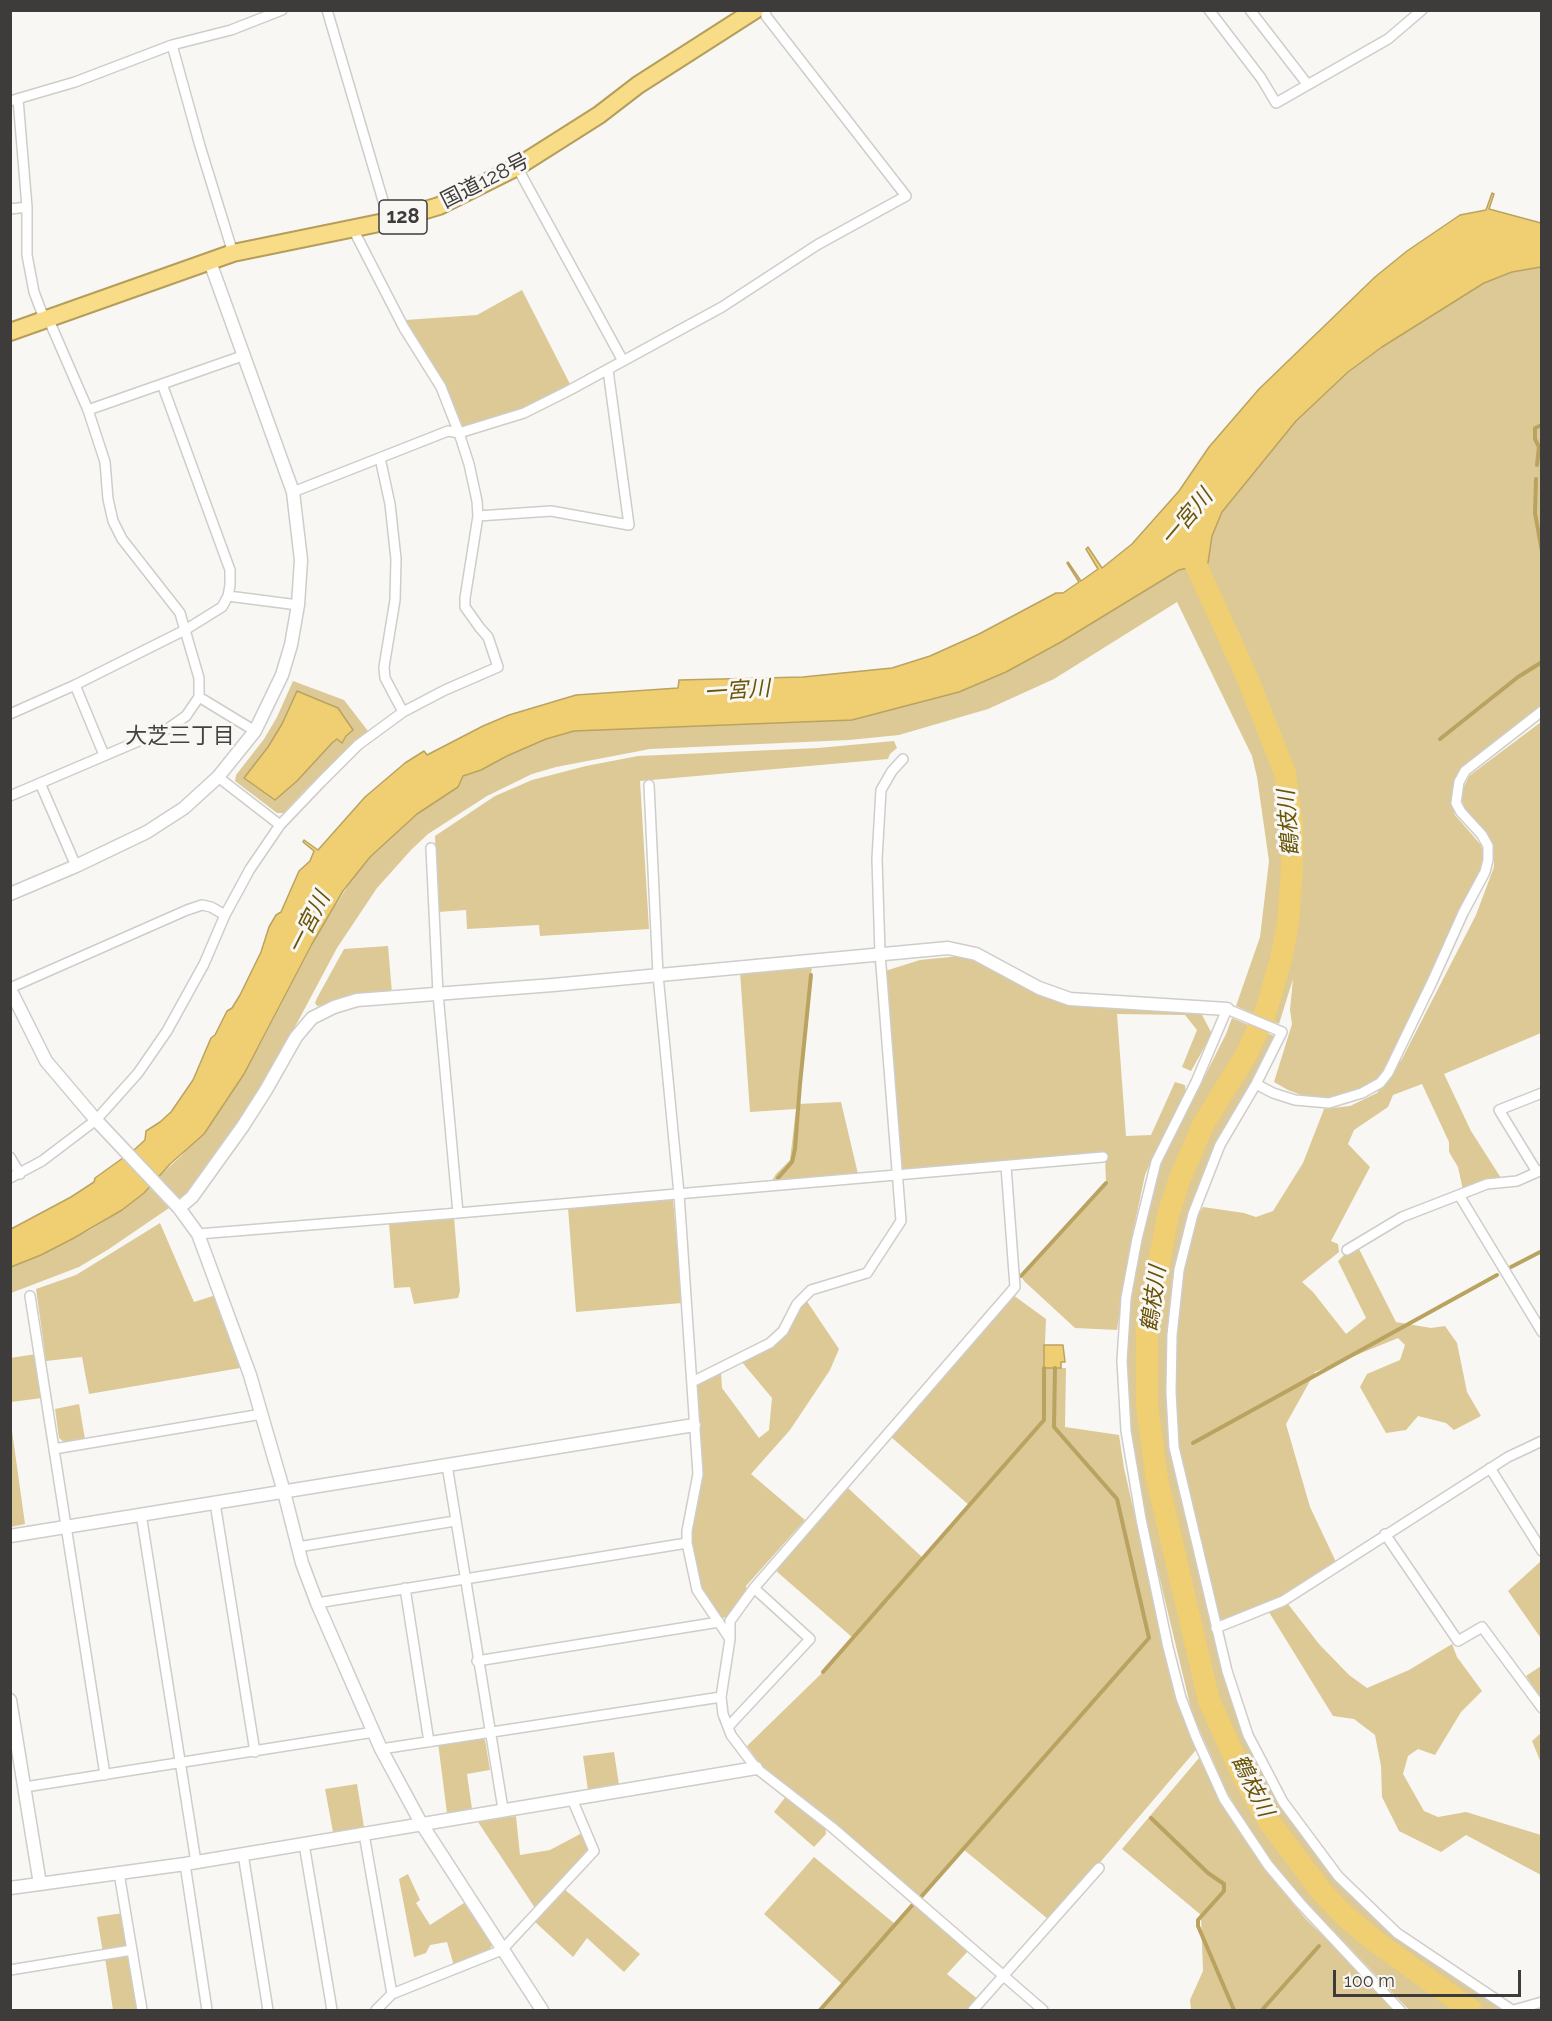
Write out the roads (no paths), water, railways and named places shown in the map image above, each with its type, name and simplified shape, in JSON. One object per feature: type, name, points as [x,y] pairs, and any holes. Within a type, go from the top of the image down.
[{"type":"highway","name":"国道128号","points":[[10,332],[233,254],[389,221],[439,206],[517,167],[755,10]]},
{"type":"street","points":[[10,796],[169,728],[186,716],[199,697],[200,678],[180,613],[122,539],[114,521],[108,499],[105,462],[88,410],[48,318],[42,313],[34,292],[27,255],[27,207],[14,100],[75,82],[172,45],[231,30],[282,10]]},
{"type":"street","points":[[327,10],[389,221]]},
{"type":"street","points":[[293,492],[448,431],[459,433],[524,412],[608,370],[722,307],[817,245],[906,196],[766,16],[765,10]]},
{"type":"street","points":[[1209,10],[1261,78],[1276,103],[1388,39],[1422,10]]},
{"type":"street","points":[[1250,10],[1308,85]]},
{"type":"street","points":[[172,45],[233,254]]},
{"type":"street","points":[[517,167],[623,361]]},
{"type":"street","points":[[10,209],[27,207]]},
{"type":"street","points":[[10,1157],[15,1176],[58,1150],[96,1120],[138,1073],[167,1031],[204,964],[225,915],[250,869],[280,825],[358,746],[403,712],[445,690],[498,667],[489,637],[465,607],[478,516],[469,464],[459,433],[441,387],[404,328],[353,229]]},
{"type":"street","points":[[10,894],[147,832],[184,808],[218,777],[255,731],[282,675],[291,645],[298,605],[301,560],[293,492],[210,262]]},
{"type":"street","points":[[88,410],[244,355]]},
{"type":"street","points":[[478,516],[550,511],[629,525],[608,370]]},
{"type":"street","points":[[10,714],[75,685],[186,630],[222,607],[228,596],[230,570],[162,384]]},
{"type":"street","points":[[380,459],[390,504],[396,559],[395,600],[384,667],[385,678],[403,712]]},
{"type":"street","points":[[228,596],[298,605]]},
{"type":"street","points":[[75,685],[104,755]]},
{"type":"street","points":[[199,697],[255,731]]},
{"type":"street","points":[[1256,1084],[1273,1093],[1295,1100],[1329,1102],[1362,1093],[1380,1083],[1388,1072],[1463,913],[1485,872],[1488,846],[1456,803],[1459,782],[1469,768],[1542,711]]},
{"type":"street","points":[[692,1382],[770,1342],[783,1331],[797,1304],[811,1290],[867,1273],[901,1221],[880,953],[877,859],[881,790],[892,771],[903,759]]},
{"type":"street","points":[[218,777],[280,825]]},
{"type":"street","points":[[40,783],[76,866]]},
{"type":"street","points":[[649,785],[658,975],[679,1194],[698,1474],[687,1531],[687,1543],[697,1590],[730,1639]]},
{"type":"street","points":[[431,848],[438,994],[458,1214]]},
{"type":"street","points":[[225,915],[202,905],[10,988],[46,1061],[96,1120],[179,1208],[198,1234],[250,1375],[298,1547],[317,1603],[381,1749],[421,1824],[542,2010]]},
{"type":"street","points":[[179,1208],[192,1197],[243,1126],[296,1037],[312,1018],[334,1007],[357,1000],[948,948],[976,954],[1039,988],[1070,999],[1231,1011],[1282,1032],[1256,1084],[1220,1145],[1193,1214],[1179,1269],[1172,1335],[1171,1392],[1174,1447],[1216,1628],[1248,1736],[1283,1802],[1338,1876],[1397,1933],[1513,2010],[1542,2002]]},
{"type":"street","points":[[1231,1011],[1156,1162],[1125,1298],[1122,1361],[1126,1431],[1137,1497],[1181,1698],[1224,1799],[1268,1865],[1300,1903],[1400,2010]]},
{"type":"street","points":[[1347,1250],[1402,1217],[1487,1184],[1517,1181],[1539,1171],[1499,1110],[1542,1094]]},
{"type":"street","points":[[198,1234],[458,1214],[1103,1157]]},
{"type":"street","points":[[1006,1166],[1016,1287],[754,1588],[730,1621],[730,1639],[721,1697],[723,1714],[731,1735],[756,1768],[833,1828],[1043,2010]]},
{"type":"street","points":[[1459,1195],[1542,1332]]},
{"type":"street","points":[[30,1296],[105,1775]]},
{"type":"street","points":[[54,1449],[262,1414]]},
{"type":"street","points":[[10,1536],[694,1425]]},
{"type":"street","points":[[1216,1628],[1283,1601],[1490,1468],[1542,1441]]},
{"type":"street","points":[[447,1465],[503,1809]]},
{"type":"street","points":[[1490,1468],[1542,1551]]},
{"type":"street","points":[[216,1503],[255,1752]]},
{"type":"street","points":[[141,1514],[180,1763],[207,2010]]},
{"type":"street","points":[[298,1547],[455,1521]]},
{"type":"street","points":[[1385,1534],[1458,1641],[1482,1627],[1542,1708]]},
{"type":"street","points":[[317,1603],[687,1543]]},
{"type":"street","points":[[405,1588],[429,1742]]},
{"type":"street","points":[[728,1727],[810,1639],[754,1588]]},
{"type":"street","points":[[477,1660],[719,1622]]},
{"type":"street","points":[[381,1749],[721,1697]]},
{"type":"street","points":[[11,1702],[39,1884]]},
{"type":"street","points":[[25,1787],[374,1732]]},
{"type":"street","points":[[10,1888],[190,1863],[756,1768]]},
{"type":"street","points":[[376,2010],[392,1994],[502,1950],[594,1851],[572,1798]]},
{"type":"street","points":[[364,1834],[392,1994]]},
{"type":"street","points":[[304,1844],[332,2010]]},
{"type":"street","points":[[243,1854],[268,2010]]},
{"type":"street","points":[[973,2010],[1099,1868]]},
{"type":"street","points":[[119,1873],[142,2010]]},
{"type":"street","points":[[10,1970],[132,1950]]},
{"type":"water","name":"一宮川","points":[[1492,193],[1494,194],[1489,209],[1541,223],[1541,267],[1512,272],[1484,283],[1382,347],[1348,372],[1296,421],[1222,512],[1212,536],[1208,563],[1179,570],[1061,642],[1006,672],[959,692],[852,720],[574,731],[546,739],[481,770],[463,776],[458,787],[417,814],[370,857],[343,891],[312,944],[244,1074],[204,1134],[170,1164],[144,1193],[122,1210],[41,1255],[11,1267],[11,1229],[71,1197],[134,1150],[145,1140],[146,1131],[171,1112],[193,1080],[211,1038],[215,1035],[227,1011],[232,1008],[240,995],[261,952],[269,927],[276,915],[281,912],[299,871],[310,861],[314,851],[303,842],[304,840],[318,850],[365,797],[405,763],[424,751],[427,755],[509,715],[576,695],[678,688],[679,680],[803,677],[892,668],[930,656],[979,634],[1056,593],[1063,593],[1079,582],[1068,562],[1081,581],[1098,569],[1086,549],[1088,547],[1102,568],[1132,544],[1179,491],[1209,447],[1259,389],[1375,277],[1407,251],[1460,215],[1486,210]]},
{"type":"water","points":[[297,691],[338,708],[353,730],[342,743],[337,739],[332,743],[297,781],[275,800],[244,778],[268,747],[282,724]]},
{"type":"water","points":[[1044,1345],[1063,1345],[1065,1362],[1061,1362],[1061,1368],[1044,1368]]},
{"type":"waterway","points":[[1537,465],[1539,447],[1535,439],[1535,428],[1542,425]]},
{"type":"waterway","points":[[1536,479],[1535,513],[1542,552]]},
{"type":"waterway","name":"鶴枝川","points":[[1181,539],[1196,565],[1247,677],[1285,773],[1292,825],[1292,869],[1288,924],[1281,959],[1265,1014],[1246,1055],[1204,1123],[1180,1178],[1168,1215],[1147,1325],[1147,1406],[1157,1479],[1209,1701],[1243,1776],[1270,1823],[1322,1892],[1345,1916],[1376,1942],[1471,2010]]},
{"type":"waterway","points":[[1440,739],[1518,677],[1542,662]]},
{"type":"waterway","points":[[778,1178],[792,1162],[795,1149],[811,975]]},
{"type":"waterway","points":[[1021,1276],[1106,1183]]},
{"type":"waterway","points":[[1511,1267],[1542,1251]]},
{"type":"waterway","points":[[1193,1443],[1497,1275]]},
{"type":"waterway","points":[[823,1672],[1044,1420],[1044,1368]]},
{"type":"waterway","points":[[921,1897],[1149,1638],[1117,1499],[1054,1427],[1055,1368]]},
{"type":"waterway","points":[[1151,1818],[1208,1873],[1224,1884],[1224,1891],[1198,1920],[1198,1926],[1234,2010]]},
{"type":"waterway","points":[[820,2010],[915,1902]]},
{"type":"waterway","points":[[1262,2010],[1319,1946]]},
{"type":"district","name":"大芝三丁目","points":[[180,736]]}]
